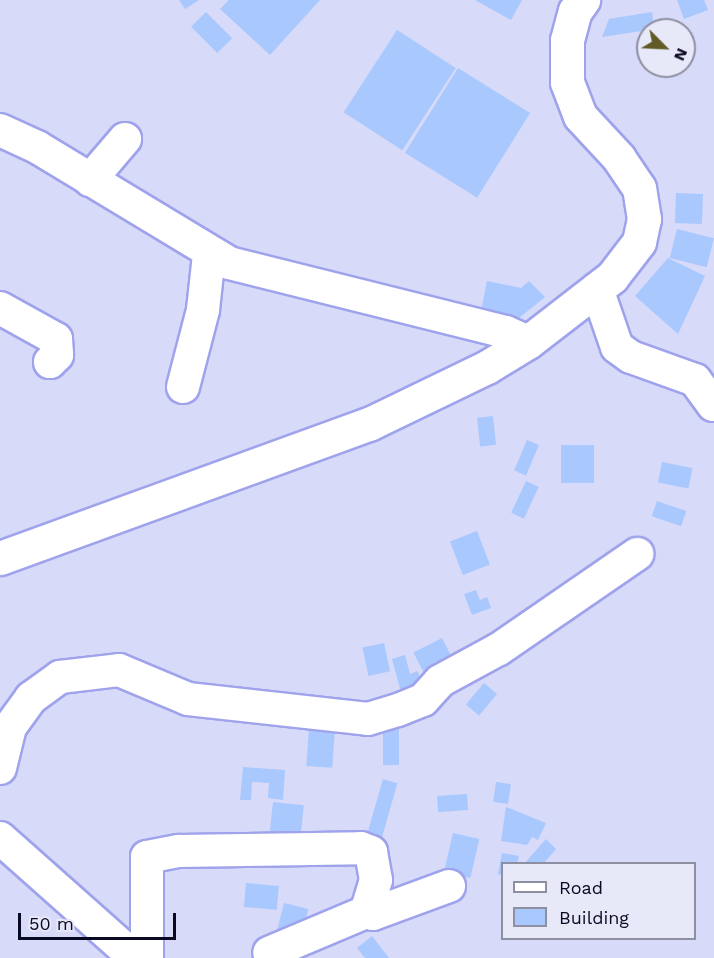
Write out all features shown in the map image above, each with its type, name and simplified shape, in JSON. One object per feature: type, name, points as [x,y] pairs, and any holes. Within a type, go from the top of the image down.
[{"type":"main road","points":[[0,558],[369,424],[528,342],[597,289],[628,261],[644,219],[639,188],[620,158],[580,116],[567,82],[567,40],[575,11],[583,0]]},
{"type":"street","points":[[0,130],[90,180],[209,255],[290,280],[506,332],[528,342]]},
{"type":"street","points":[[90,180],[125,139]]},
{"type":"street","points":[[183,387],[203,310],[209,255]]},
{"type":"street","points":[[597,289],[617,347],[631,357],[695,380],[713,405]]},
{"type":"street","points":[[0,308],[56,339],[57,355],[50,362]]},
{"type":"street","points":[[0,768],[10,727],[31,698],[60,677],[119,670],[188,699],[368,719],[398,710],[423,700],[440,681],[499,649],[637,554]]},
{"type":"street","points":[[2,844],[135,958]]},
{"type":"street","points":[[147,958],[147,857],[179,851],[361,848],[371,852],[377,864],[372,905],[366,912],[269,952]]},
{"type":"street","points":[[366,912],[373,914],[449,886]]},
{"type":"building","points":[[179,0],[199,0],[185,9]]},
{"type":"building","points":[[229,0],[320,0],[270,55],[220,9]]},
{"type":"building","points":[[475,0],[522,0],[511,20]]},
{"type":"building","points":[[677,0],[704,0],[708,10],[684,18]]},
{"type":"building","points":[[206,12],[232,38],[217,53],[191,27]]},
{"type":"building","points":[[652,12],[653,18],[636,18],[636,32],[602,37],[609,19]]},
{"type":"building","points":[[397,30],[456,68],[402,150],[344,112]]},
{"type":"building","points":[[458,68],[530,113],[477,198],[405,153]]},
{"type":"building","points":[[676,193],[703,194],[702,224],[675,223]]},
{"type":"building","points":[[677,229],[714,238],[707,267],[670,258]]},
{"type":"building","points":[[668,258],[705,276],[678,334],[635,296]]},
{"type":"building","points":[[487,281],[521,288],[529,281],[545,297],[519,318],[481,311]]},
{"type":"building","points":[[493,416],[496,445],[480,447],[477,418]]},
{"type":"building","points":[[527,440],[539,445],[526,475],[514,470]]},
{"type":"building","points":[[561,445],[594,445],[594,483],[561,483]]},
{"type":"building","points":[[662,462],[692,468],[688,489],[658,483]]},
{"type":"building","points":[[526,481],[539,487],[524,519],[511,513]]},
{"type":"building","points":[[657,501],[686,511],[681,526],[652,516]]},
{"type":"building","points":[[477,531],[490,565],[463,575],[450,541]]},
{"type":"building","points":[[476,590],[480,600],[487,597],[491,608],[472,615],[464,594]]},
{"type":"building","points":[[442,638],[456,666],[428,680],[413,653]]},
{"type":"building","points":[[384,643],[390,671],[369,676],[362,648]]},
{"type":"building","points":[[405,655],[410,674],[418,671],[422,686],[401,692],[392,659]]},
{"type":"building","points":[[484,683],[497,694],[479,715],[466,704]]},
{"type":"building","points":[[383,727],[399,727],[399,765],[383,765]]},
{"type":"building","points":[[309,728],[335,730],[332,768],[306,766]]},
{"type":"building","points":[[243,767],[285,770],[283,800],[268,798],[269,783],[252,782],[251,800],[240,800]]},
{"type":"building","points":[[383,779],[397,783],[381,839],[367,835]]},
{"type":"building","points":[[496,782],[511,784],[508,804],[493,802]]},
{"type":"building","points":[[467,794],[468,810],[438,812],[437,796]]},
{"type":"building","points":[[273,802],[304,805],[300,843],[269,840]]},
{"type":"building","points":[[506,807],[546,823],[538,840],[532,837],[527,845],[501,841]]},
{"type":"building","points":[[453,833],[479,839],[470,878],[444,872]]},
{"type":"building","points":[[546,839],[556,849],[545,862],[526,862]]},
{"type":"building","points":[[502,853],[519,856],[518,862],[501,862],[501,875],[498,874]]},
{"type":"building","points":[[246,883],[279,886],[277,910],[244,907]]},
{"type":"building","points":[[284,903],[308,909],[302,935],[277,929]]},
{"type":"building","points":[[372,936],[389,958],[365,958],[357,948]]}]
